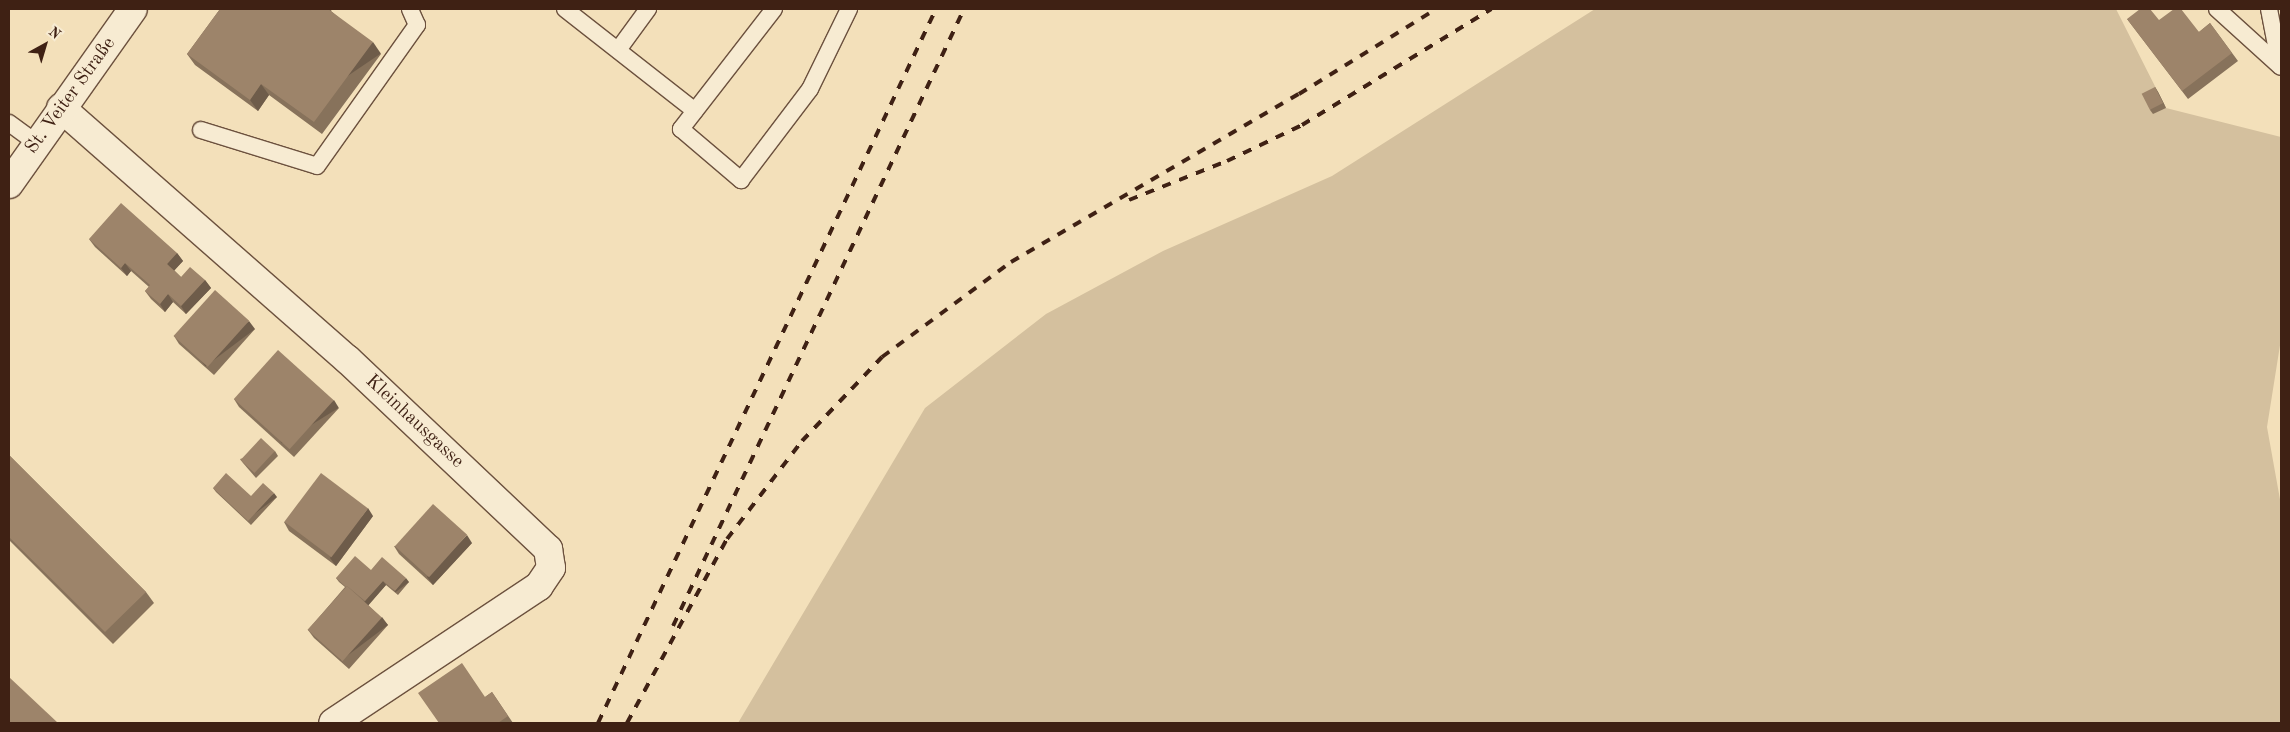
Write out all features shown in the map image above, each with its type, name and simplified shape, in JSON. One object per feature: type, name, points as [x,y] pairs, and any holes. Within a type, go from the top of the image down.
[{"type":"street","name":"St. Veiter Straße","points":[[9,184],[61,108],[133,9]]},
{"type":"street","name":"Kleinhausgasse","points":[[61,108],[347,359],[548,549],[551,568],[539,586],[333,723]]},
{"type":"lane","points":[[201,130],[317,166],[417,25],[410,9]]},
{"type":"lane","points":[[565,9],[695,111]]},
{"type":"lane","points":[[618,50],[648,9]]},
{"type":"lane","points":[[774,9],[681,129],[741,180],[810,89],[849,9]]},
{"type":"lane","points":[[2217,9],[2281,66]]},
{"type":"lane","points":[[2269,9],[2281,66]]},
{"type":"lane","points":[[9,123],[37,143]]},
{"type":"shaded area","points":[[1595,9],[2116,9],[2166,108],[2281,137],[2281,339],[2267,427],[2281,505],[2281,723],[738,723],[925,408],[1046,314],[1163,251],[1332,176]]},
{"type":"building","points":[[220,9],[328,9],[373,42],[314,122],[261,84],[250,100],[187,54]]},
{"type":"building","points":[[2140,9],[2150,9],[2159,20],[2174,9],[2181,9],[2199,32],[2210,23],[2232,53],[2182,91],[2127,19]]},
{"type":"building","points":[[2155,87],[2163,103],[2150,110],[2142,94]]},
{"type":"building","points":[[121,203],[177,253],[167,264],[181,277],[190,267],[205,280],[181,306],[168,294],[160,304],[145,291],[150,285],[125,263],[121,268],[89,239]]},
{"type":"building","points":[[215,290],[249,321],[208,367],[174,336]]},
{"type":"building","points":[[278,350],[334,400],[290,449],[234,399]]},
{"type":"building","points":[[261,438],[275,451],[254,473],[241,460]]},
{"type":"building","points":[[9,455],[146,592],[105,632],[9,537]]},
{"type":"building","points":[[226,473],[251,496],[263,483],[274,493],[248,521],[213,488]]},
{"type":"building","points":[[321,473],[368,509],[331,557],[284,522]]},
{"type":"building","points":[[433,504],[467,535],[429,577],[395,546]]},
{"type":"building","points":[[355,556],[371,570],[382,557],[406,578],[395,591],[383,581],[365,601],[336,578]]},
{"type":"building","points":[[347,586],[382,617],[342,661],[308,630]]},
{"type":"building","points":[[462,663],[485,697],[492,692],[508,716],[498,723],[439,723],[418,693]]},
{"type":"building","points":[[9,677],[58,723],[9,723]]},
{"type":"railway","points":[[598,723],[936,9]]},
{"type":"railway","points":[[673,626],[964,9]]},
{"type":"railway","points":[[627,723],[727,539],[802,441],[882,357],[1011,262],[1299,94],[1436,9]]},
{"type":"railway","points":[[1129,200],[1227,161],[1302,125],[1491,9]]}]
